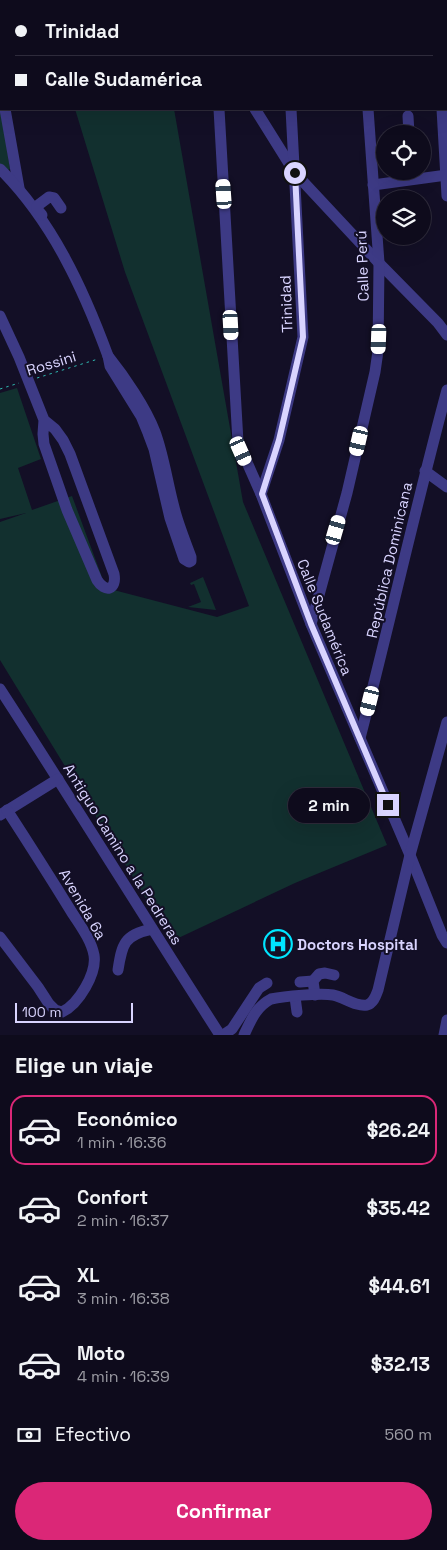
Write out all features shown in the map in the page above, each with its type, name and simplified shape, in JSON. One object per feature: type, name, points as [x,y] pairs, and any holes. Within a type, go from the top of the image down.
[{"type":"street","points":[[5,110],[19,188]]},
{"type":"street","name":"Calle Sudamérica","points":[[219,110],[238,442],[262,494],[311,624],[447,943]]},
{"type":"street","points":[[256,110],[295,173],[438,323],[447,335]]},
{"type":"street","name":"Trinidad","points":[[262,494],[279,440],[303,337],[291,110]]},
{"type":"street","name":"Calle Perú","points":[[311,624],[347,493],[375,372],[378,351],[379,263],[368,110]]},
{"type":"street","points":[[442,110],[447,196]]},
{"type":"street","points":[[408,116],[409,125]]},
{"type":"street","points":[[0,170],[19,188],[47,228],[78,283],[93,316],[110,366],[141,416],[148,432],[154,449],[170,518],[184,559],[189,562],[191,557],[177,518],[164,462],[154,430],[146,413],[108,356]]},
{"type":"street","points":[[431,175],[446,175]]},
{"type":"street","points":[[373,185],[395,180]]},
{"type":"street","points":[[47,228],[49,224],[37,209],[37,206],[51,196],[61,208]]},
{"type":"street","points":[[0,316],[19,357],[44,420],[44,444],[67,510],[97,580],[104,588],[109,588],[116,581],[114,574],[70,454],[55,429],[44,420]]},
{"type":"street","name":"República Dominicana","points":[[360,738],[393,609],[425,470],[447,390]]},
{"type":"street","points":[[425,470],[447,487]]},
{"type":"street","name":"Antiguo Camino a la Pedreras","points":[[0,689],[152,929],[222,1035]]},
{"type":"street","points":[[244,1035],[251,1020],[263,1003],[276,998],[325,994],[336,995],[360,1005],[368,1005],[372,1002],[378,990],[410,854],[447,722]]},
{"type":"street","points":[[4,812],[58,778]]},
{"type":"street","name":"Avenida 6a","points":[[0,936],[55,1010],[62,1012],[74,1005],[93,973],[93,952],[90,942],[4,812]]},
{"type":"street","points":[[118,970],[121,953],[129,938],[137,932],[152,929]]},
{"type":"street","points":[[300,982],[313,981],[319,974],[334,975]]},
{"type":"street","points":[[313,981],[315,995]]},
{"type":"street","points":[[222,1035],[232,1029],[259,988],[268,983]]},
{"type":"street","points":[[295,997],[297,1012]]},
{"type":"street","points":[[444,1035],[447,1020]]},
{"type":"path","name":"Rossini","points":[[0,388],[108,356]]},
{"type":"green space","points":[[1,110],[10,169],[6,171],[0,165]]},
{"type":"green space","points":[[75,110],[174,110],[243,502],[387,845],[295,883],[172,941],[0,660],[0,522],[26,513],[0,519],[0,393],[17,388],[41,459],[18,468],[32,510],[72,496],[106,588],[217,617],[249,606],[125,272]]},
{"type":"green space","points":[[203,577],[216,610],[188,607],[201,602],[194,584],[191,585],[190,583]]},
{"type":"place","name":"Doctors Hospital","points":[[278,944]]},
{"type":"route","points":[[295,173],[303,337],[279,440],[262,494],[311,624],[388,805]]}]
